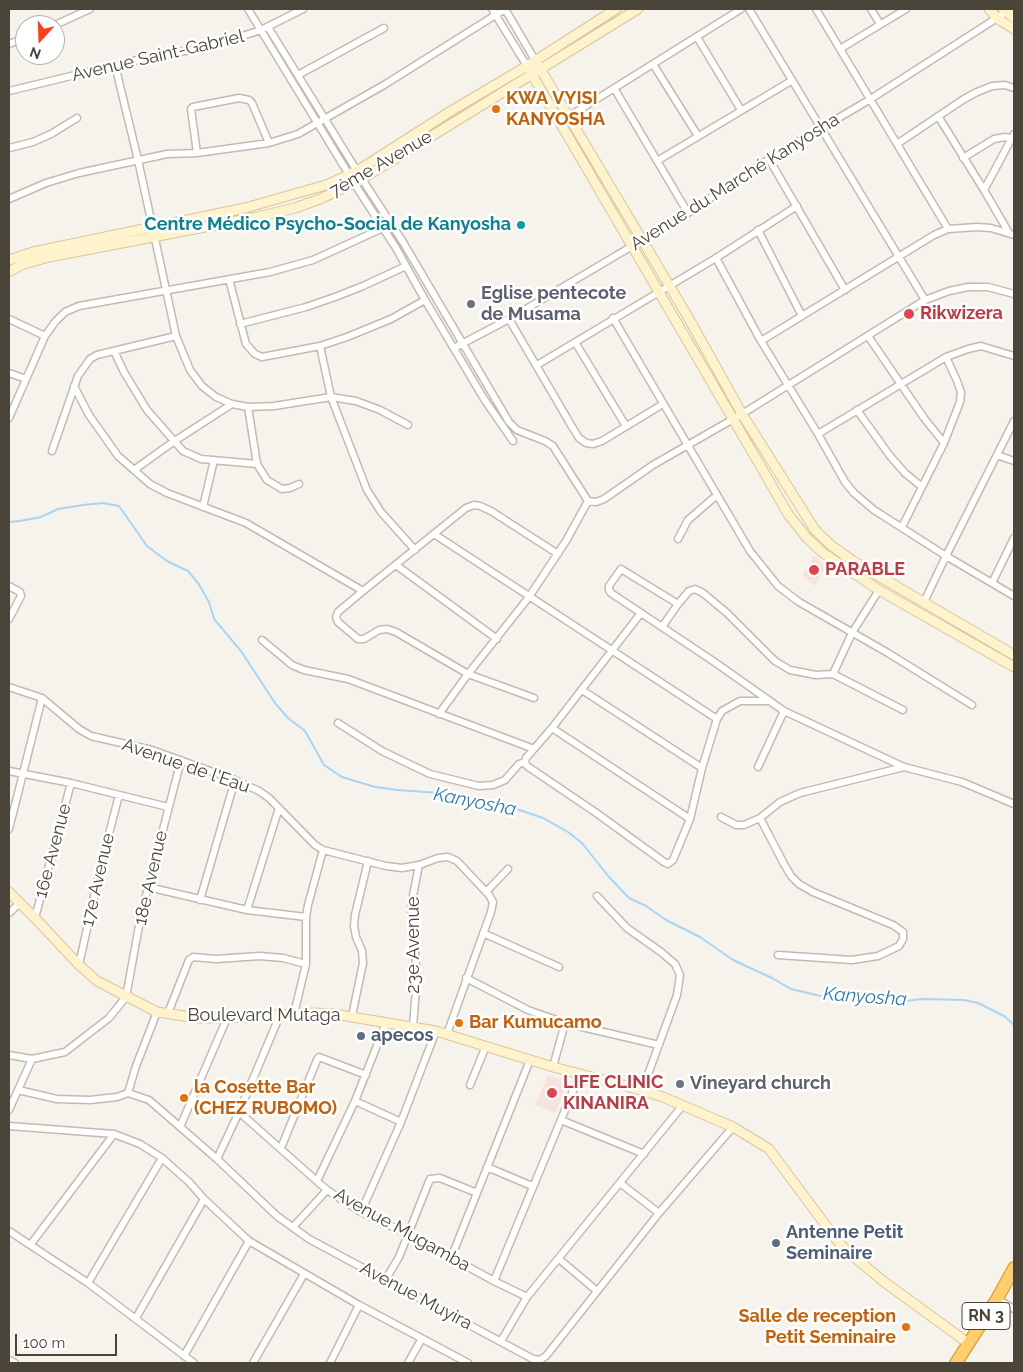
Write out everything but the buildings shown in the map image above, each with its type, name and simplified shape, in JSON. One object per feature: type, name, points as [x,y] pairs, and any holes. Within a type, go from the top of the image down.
[{"type":"highway","name":"RN 3","points":[[956,1363],[997,1299],[1014,1268]]},
{"type":"street","points":[[65,21],[90,9]]},
{"type":"street","points":[[248,9],[318,123],[403,242],[510,422],[517,430],[553,446],[588,500],[596,502],[604,499],[653,465],[742,414],[925,300],[949,291],[968,287],[988,287],[1014,294]]},
{"type":"street","name":"Avenue Saint-Gabriel","points":[[9,91],[115,65],[212,46],[261,30],[303,9]]},
{"type":"street","points":[[9,199],[46,183],[79,173],[167,154],[269,143],[298,134],[384,85],[494,12],[505,9],[688,317],[742,414],[815,530],[832,546],[853,561],[1014,655]]},
{"type":"street","name":"7ème Avenue","points":[[529,70],[535,60],[616,9]]},
{"type":"street","name":"7ème Avenue","points":[[9,272],[21,265],[49,257],[153,233],[355,177],[451,111],[529,70],[540,69],[638,9]]},
{"type":"street","points":[[568,117],[741,9]]},
{"type":"street","points":[[749,9],[925,300]]},
{"type":"street","points":[[816,9],[948,229]]},
{"type":"street","points":[[871,9],[880,24]]},
{"type":"street","points":[[840,49],[906,9]]},
{"type":"street","points":[[989,9],[998,19],[1014,29]]},
{"type":"street","points":[[494,12],[788,514],[807,538],[823,553],[879,590],[1014,668]]},
{"type":"street","name":"Avenue du Marché Kanyosha","points":[[454,348],[509,319],[688,213],[821,127],[869,100],[1009,12]]},
{"type":"street","points":[[268,27],[326,119],[355,177],[425,300],[484,399],[513,441]]},
{"type":"street","points":[[298,75],[384,28]]},
{"type":"street","points":[[697,37],[741,110]]},
{"type":"street","points":[[653,64],[698,136]]},
{"type":"street","points":[[115,65],[138,160],[176,336],[190,370],[202,386],[216,397],[232,404],[248,407],[274,406],[331,397],[356,401],[408,425]]},
{"type":"street","points":[[657,161],[791,81]]},
{"type":"street","points":[[897,144],[964,99],[992,86],[1005,85],[1014,88]]},
{"type":"street","points":[[614,88],[688,213]]},
{"type":"street","points":[[197,152],[190,109],[193,106],[239,98],[249,100],[252,103],[269,143]]},
{"type":"street","points":[[938,116],[1011,234]]},
{"type":"street","points":[[9,148],[33,142],[51,134],[77,118]]},
{"type":"street","points":[[963,158],[994,139],[1013,137],[984,190]]},
{"type":"street","points":[[770,159],[845,290]]},
{"type":"street","points":[[537,365],[716,258],[797,206]]},
{"type":"street","points":[[761,342],[934,235],[948,229],[977,227],[991,228],[1011,234]]},
{"type":"street","points":[[9,418],[45,336],[65,312],[79,306],[270,272],[313,260],[383,228]]},
{"type":"street","points":[[758,230],[802,316]]},
{"type":"street","name":"7ème Avenue","points":[[9,260],[33,252],[153,233]]},
{"type":"street","points":[[716,258],[761,342],[854,493],[874,510],[946,556],[1014,596]]},
{"type":"street","points":[[240,324],[335,297],[406,266]]},
{"type":"street","points":[[229,279],[246,344],[254,354],[262,357],[320,346],[348,337],[391,319],[425,300]]},
{"type":"street","points":[[613,318],[750,552],[778,586],[799,602],[972,705]]},
{"type":"street","points":[[509,319],[571,426],[579,438],[586,443],[593,444],[602,441],[663,404]]},
{"type":"street","points":[[9,320],[45,336]]},
{"type":"street","points":[[52,451],[74,386],[82,367],[90,359],[97,354],[176,336]]},
{"type":"street","points":[[868,336],[903,384],[924,418],[944,443]]},
{"type":"street","points":[[575,342],[626,426]]},
{"type":"street","points":[[320,346],[331,397],[367,490],[381,512],[415,550]]},
{"type":"street","points":[[818,434],[946,357],[981,346],[1014,356]]},
{"type":"street","points":[[114,351],[124,372],[147,410],[173,442],[183,451],[190,455],[214,460],[257,464]]},
{"type":"street","points":[[902,527],[944,443],[960,402],[960,392],[946,357]]},
{"type":"street","points":[[9,372],[26,379]]},
{"type":"street","points":[[74,386],[103,437],[118,456],[150,484],[167,493],[246,523],[363,591]]},
{"type":"street","points":[[134,470],[232,404]]},
{"type":"street","points":[[248,407],[257,464],[267,480],[282,489],[299,484]]},
{"type":"street","points":[[857,410],[890,456],[905,473],[922,487]]},
{"type":"street","points":[[924,602],[1014,421]]},
{"type":"street","points":[[998,455],[1014,461]]},
{"type":"street","points":[[203,507],[214,460]]},
{"type":"street","points":[[678,539],[688,520],[717,495]]},
{"type":"street","points":[[439,714],[529,597],[558,554],[588,500]]},
{"type":"street","points":[[534,698],[468,674],[396,632],[387,629],[379,630],[364,639],[353,637],[336,618],[338,612],[363,591],[466,508],[474,505],[480,506],[558,554]]},
{"type":"street","points":[[434,534],[717,719]]},
{"type":"street","points":[[992,583],[1014,538]]},
{"type":"street","points":[[396,565],[497,638]]},
{"type":"street","points":[[678,604],[621,569],[608,590],[744,682],[784,712],[904,767],[962,782],[1014,804]]},
{"type":"street","points":[[9,586],[20,592],[21,596],[9,619]]},
{"type":"street","points":[[662,627],[689,591],[695,589],[703,593],[732,618],[775,661],[790,670],[816,675],[833,674],[903,710]]},
{"type":"street","points":[[833,674],[852,633],[879,590]]},
{"type":"street","points":[[525,762],[526,758],[552,728],[641,613]]},
{"type":"street","points":[[262,640],[298,668],[348,679],[534,749]]},
{"type":"street","name":"Avenue de l'Eau","points":[[9,687],[42,698],[79,729],[91,736],[129,744],[181,760],[259,790],[307,838],[323,850],[386,866],[402,868],[448,857],[457,861],[486,892]]},
{"type":"street","points":[[582,690],[702,768]]},
{"type":"street","points":[[9,829],[42,698]]},
{"type":"street","points":[[525,762],[527,766],[668,864],[673,860],[690,819],[702,768],[717,719],[722,711],[740,701],[768,701]]},
{"type":"street","points":[[758,767],[784,712]]},
{"type":"street","points":[[338,723],[382,751],[430,774],[479,786],[493,785],[505,780],[518,764],[525,762]]},
{"type":"street","points":[[552,728],[690,819]]},
{"type":"street","name":"18e Avenue","points":[[126,997],[148,887],[181,760]]},
{"type":"street","points":[[721,817],[736,825],[744,825],[760,818],[780,802],[800,793],[904,767]]},
{"type":"street","points":[[9,771],[71,783],[168,807]]},
{"type":"street","points":[[200,900],[235,780]]},
{"type":"street","name":"16e Avenue","points":[[35,918],[71,783]]},
{"type":"street","name":"17e Avenue","points":[[79,965],[101,864],[119,796]]},
{"type":"street","points":[[248,910],[279,808]]},
{"type":"street","points":[[760,818],[791,876],[799,884],[813,892],[894,924],[903,932],[903,938],[899,946],[878,956],[852,960],[778,955]]},
{"type":"street","points":[[294,1014],[306,964],[306,917],[308,905],[323,850]]},
{"type":"street","points":[[352,1016],[363,963],[362,951],[354,926],[355,915],[368,861]]},
{"type":"street","name":"23e Avenue","points":[[413,1026],[417,977],[412,906],[419,865]]},
{"type":"street","points":[[447,1034],[491,912],[492,902],[486,892],[508,869]]},
{"type":"street","points":[[148,887],[248,910],[306,917]]},
{"type":"street","name":"Boulevard Mutaga","points":[[9,892],[79,965],[97,981],[157,1012],[198,1018],[312,1013],[352,1016],[413,1026],[447,1034],[553,1067],[642,1091],[683,1105],[733,1127],[768,1149],[847,1251],[883,1281],[968,1343]]},
{"type":"street","points":[[597,896],[627,928],[675,964],[680,975],[677,995],[642,1091]]},
{"type":"street","points":[[9,913],[20,903]]},
{"type":"street","points":[[483,933],[559,967]]},
{"type":"street","points":[[168,1014],[189,960],[193,958],[216,959],[260,956],[283,958],[306,964]]},
{"type":"street","points":[[466,978],[528,1010],[564,1023],[659,1045]]},
{"type":"street","points":[[9,1055],[32,1059],[65,1052],[109,1018],[126,997]]},
{"type":"street","points":[[18,1090],[57,1099],[90,1100],[117,1097],[128,1093],[157,1012]]},
{"type":"street","points":[[217,1160],[280,1015]]},
{"type":"street","points":[[180,1127],[228,1018]]},
{"type":"street","points":[[317,1181],[355,1101],[386,1023]]},
{"type":"street","points":[[553,1067],[564,1023]]},
{"type":"street","points":[[361,1212],[401,1122],[436,1031]]},
{"type":"street","points":[[470,1085],[486,1046]]},
{"type":"street","points":[[281,1148],[317,1060],[320,1057],[366,1075]]},
{"type":"street","points":[[9,1110],[32,1059]]},
{"type":"street","points":[[452,1258],[530,1060]]},
{"type":"street","points":[[494,1281],[580,1074]]},
{"type":"street","name":"Avenue Muyira","points":[[128,1093],[149,1100],[277,1216],[309,1240],[386,1279],[533,1359],[540,1360],[546,1356],[660,1213],[733,1127]]},
{"type":"street","points":[[355,1101],[401,1122]]},
{"type":"street","points":[[501,1341],[527,1296],[683,1105]]},
{"type":"street","name":"Avenue Mugamba","points":[[239,1112],[327,1190],[361,1212],[408,1234],[494,1281],[527,1296]]},
{"type":"street","points":[[561,1120],[644,1154]]},
{"type":"street","points":[[9,1126],[114,1134],[140,1144],[162,1158],[189,1182],[204,1199],[249,1241],[359,1305],[468,1363]]},
{"type":"street","points":[[31,1244],[114,1134]]},
{"type":"street","points":[[88,1283],[162,1158]]},
{"type":"street","points":[[487,1168],[532,1186]]},
{"type":"street","points":[[386,1279],[399,1257],[430,1179],[440,1178],[477,1193]]},
{"type":"street","points":[[620,1183],[660,1213]]},
{"type":"street","points":[[293,1228],[327,1190]]},
{"type":"street","points":[[136,1318],[204,1199]]},
{"type":"street","points":[[9,1231],[88,1283],[194,1363]]},
{"type":"street","points":[[184,1356],[249,1241]]},
{"type":"street","points":[[559,1259],[597,1292]]},
{"type":"street","points":[[253,1363],[304,1274]]},
{"type":"street","points":[[997,1299],[1014,1309]]},
{"type":"street","points":[[330,1363],[359,1305]]},
{"type":"street","points":[[408,1363],[422,1340]]},
{"type":"street","points":[[9,1360],[15,1363]]},
{"type":"shaded area","name":"PARABLE","points":[[815,556],[826,566],[815,586],[802,575]]},
{"type":"shaded area","name":"LIFE CLINIC KINANIRA","points":[[548,1076],[569,1081],[555,1113],[535,1105]]},
{"type":"waterway","name":"Kanyosha","points":[[9,522],[41,517],[58,509],[83,505],[103,503],[119,506],[147,546],[167,561],[188,571],[198,583],[209,602],[214,619],[241,651],[275,703],[288,718],[305,731],[324,765],[342,777],[375,787],[453,794],[499,803],[543,818],[568,832],[582,843],[609,877],[629,898],[700,937],[733,960],[791,989],[829,998],[842,999],[898,1002],[922,999],[964,1000],[978,1003],[1004,1016],[1014,1025]]},
{"type":"place","name":"KWA VYISI KANYOSHA","points":[[496,109]]},
{"type":"place","name":"Centre Médico Psycho-Social de Kanyosha","points":[[521,225]]},
{"type":"place","name":"Eglise pentecote de Musama","points":[[471,304]]},
{"type":"place","name":"Rikwizera","points":[[909,314]]},
{"type":"place","name":"PARABLE","points":[[814,570]]},
{"type":"place","name":"Bar Kumucamo","points":[[459,1023]]},
{"type":"place","name":"apecos","points":[[361,1036]]},
{"type":"place","name":"Vineyard church","points":[[680,1084]]},
{"type":"place","name":"LIFE CLINIC KINANIRA","points":[[552,1093]]},
{"type":"place","name":"la Cosette Bar (CHEZ RUBOMO)","points":[[184,1098]]},
{"type":"place","name":"Antenne Petit Seminaire","points":[[776,1243]]},
{"type":"place","name":"Salle de reception Petit Seminaire","points":[[906,1327]]}]
